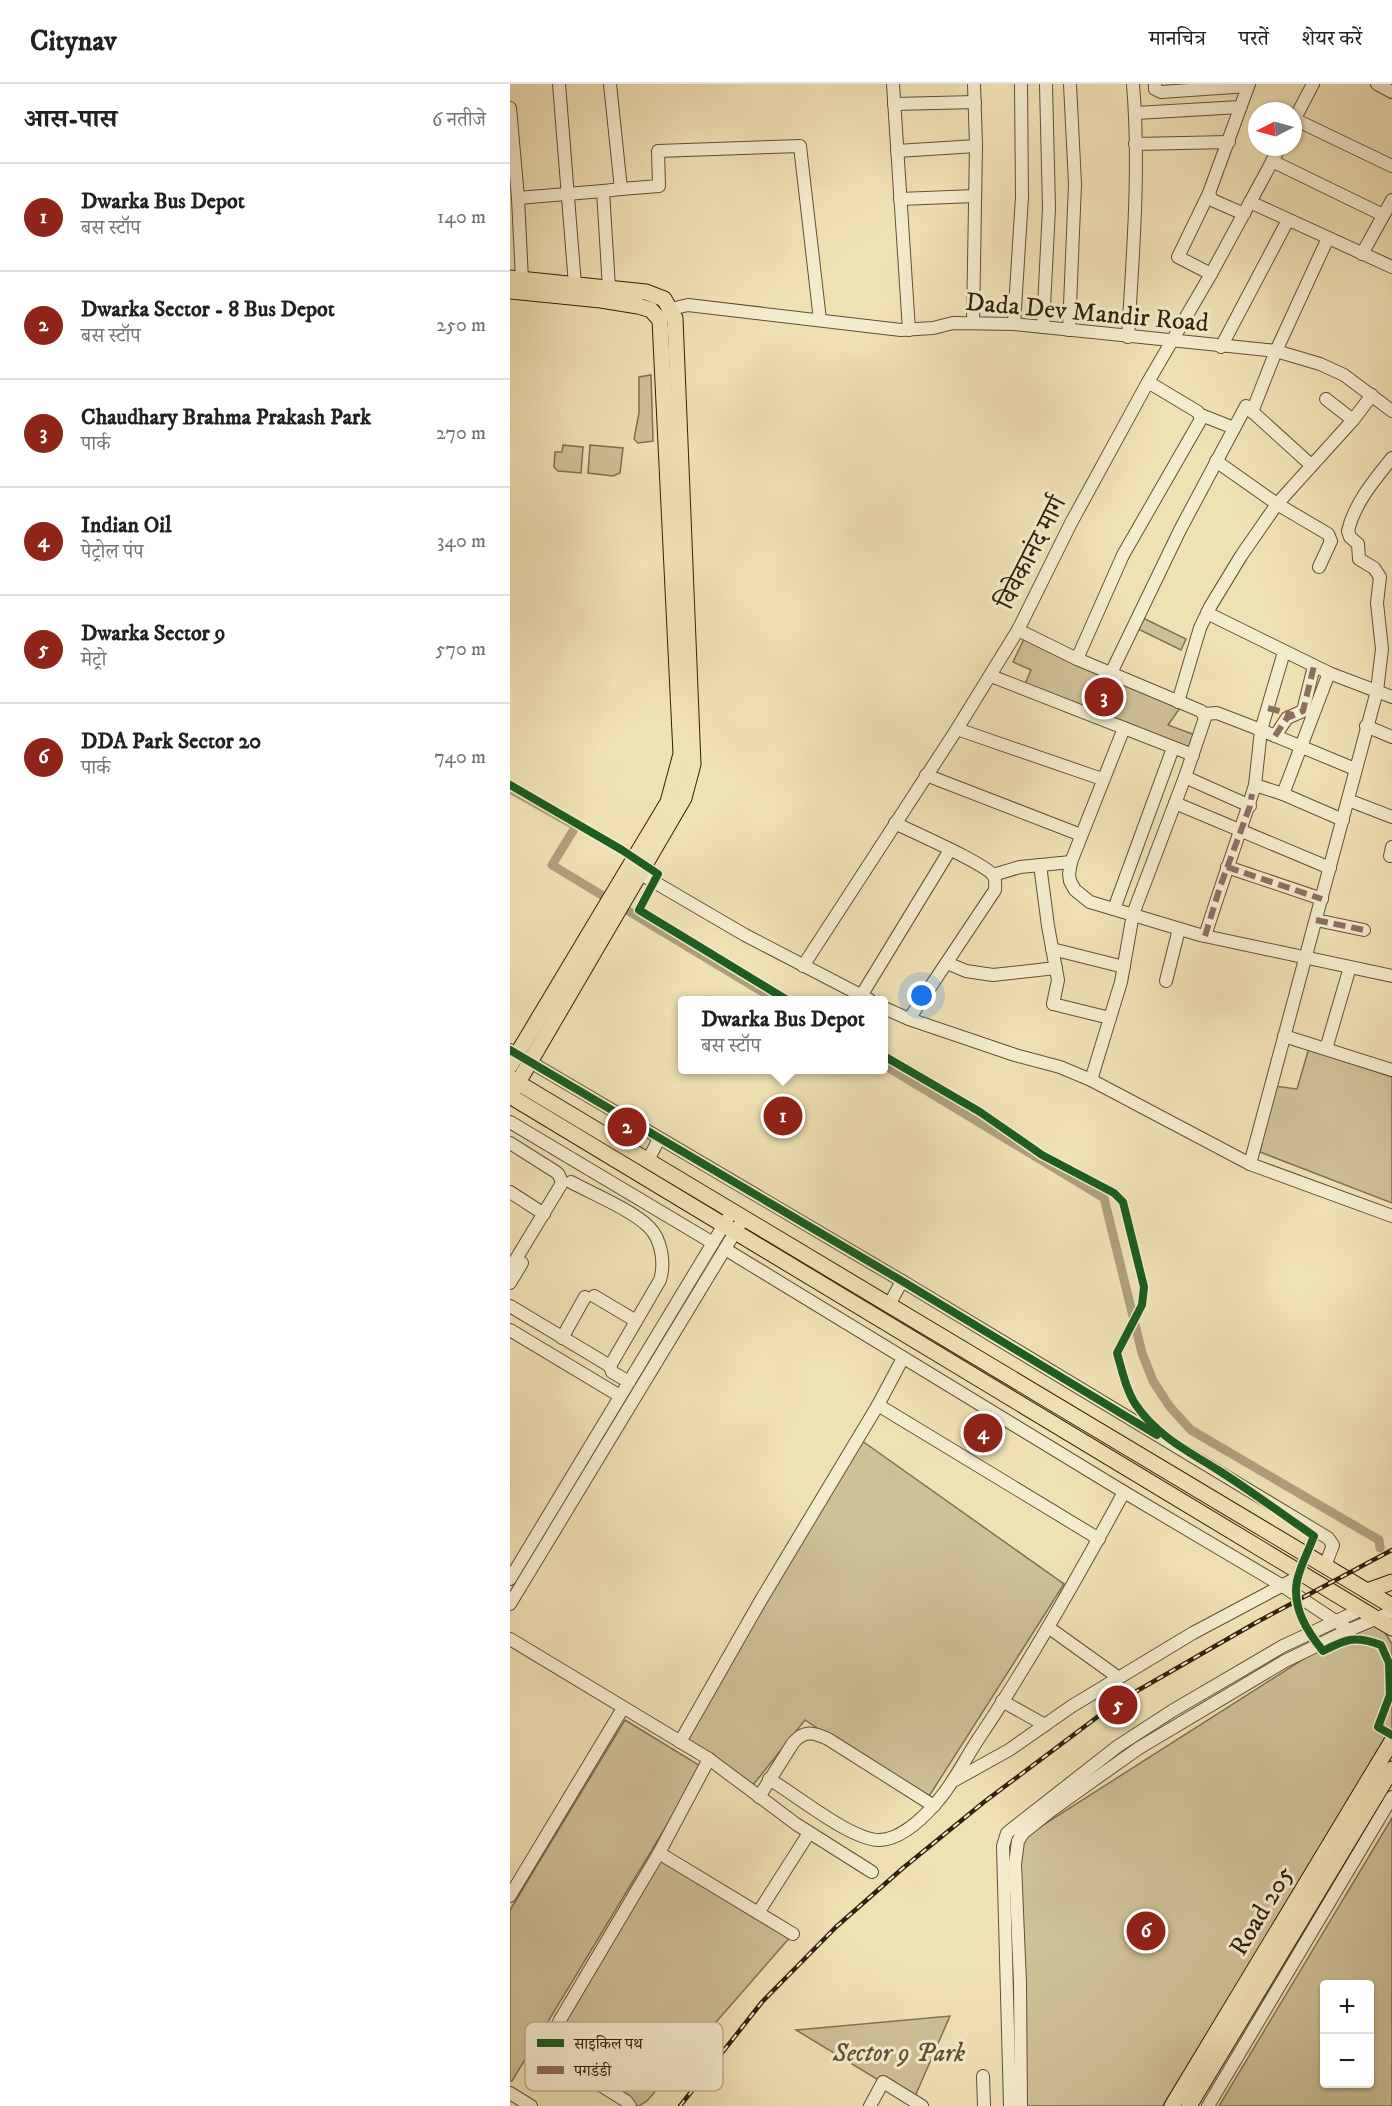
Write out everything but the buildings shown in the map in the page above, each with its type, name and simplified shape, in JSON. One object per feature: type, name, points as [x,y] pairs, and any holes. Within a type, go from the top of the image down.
[{"type":"main road","points":[[512,1088],[530,1063],[634,870],[668,802],[681,754],[664,298],[655,294],[609,288],[516,279]]},
{"type":"main road","points":[[510,291],[601,300],[638,306],[666,315]]},
{"type":"main road","points":[[512,1057],[634,870]]},
{"type":"main road","points":[[512,1088],[648,1160],[734,1221],[889,1305],[1392,1605]]},
{"type":"main road","points":[[512,1088],[734,1221],[1019,1403],[1360,1610],[1387,1621],[1392,1640]]},
{"type":"main road","points":[[1367,1591],[1392,1582]]},
{"type":"main road","name":"Road 205","points":[[1172,2106],[1392,1741]]},
{"type":"main road","name":"Road 205","points":[[1189,2106],[1392,1769]]},
{"type":"street","points":[[559,84],[575,285]]},
{"type":"street","points":[[610,84],[621,189]]},
{"type":"street","points":[[893,84],[909,330]]},
{"type":"street","points":[[973,323],[976,146],[974,84]]},
{"type":"street","points":[[1014,324],[1022,197],[1021,84]]},
{"type":"street","points":[[1043,327],[1049,208],[1046,84]]},
{"type":"street","points":[[1070,84],[1075,184],[1070,330]]},
{"type":"street","points":[[1128,337],[1134,235],[1136,113],[1133,84]]},
{"type":"street","points":[[1155,84],[1155,89],[1161,92],[1195,86],[1249,85],[1209,193],[1178,257],[1211,274]]},
{"type":"street","points":[[1302,105],[1313,84]]},
{"type":"street","points":[[1377,84],[1392,92]]},
{"type":"street","points":[[894,104],[975,102]]},
{"type":"street","points":[[1136,113],[1240,107]]},
{"type":"street","points":[[510,108],[518,198],[516,279]]},
{"type":"street","points":[[1302,125],[1392,166]]},
{"type":"street","points":[[1135,144],[1229,142]]},
{"type":"street","points":[[518,198],[659,186],[658,151],[800,146],[820,320]]},
{"type":"street","points":[[897,151],[976,146]]},
{"type":"street","name":"विवेकानंद मार्ग","points":[[803,966],[991,676],[1018,630],[1071,523],[1275,156]]},
{"type":"street","points":[[1272,161],[1383,215]]},
{"type":"street","points":[[603,191],[609,288]]},
{"type":"street","points":[[1209,193],[1212,200],[1288,220],[1392,267]]},
{"type":"street","points":[[900,199],[975,196]]},
{"type":"street","points":[[1362,254],[1392,200]]},
{"type":"street","points":[[1221,347],[1288,220]]},
{"type":"street","points":[[1252,412],[1276,351],[1328,238]]},
{"type":"street","name":"Dada Dev Mandir Road","points":[[666,315],[688,305],[909,330],[953,323],[1014,324],[1276,351],[1320,364],[1344,375],[1392,411]]},
{"type":"street","points":[[1148,382],[1201,415],[1234,428]]},
{"type":"street","points":[[1178,702],[1206,613],[1241,555],[1277,504],[1353,420],[1372,395]]},
{"type":"street","points":[[1326,399],[1353,420]]},
{"type":"street","points":[[1111,673],[1180,530],[1246,406],[1311,465]]},
{"type":"street","points":[[1077,658],[1123,555],[1164,480],[1198,425],[1201,415]]},
{"type":"street","points":[[1250,1164],[1377,691],[1382,650],[1377,603],[1380,577],[1374,568],[1359,559],[1358,544],[1350,537],[1348,531],[1370,487],[1392,458]]},
{"type":"street","points":[[1216,461],[1277,504],[1328,534],[1330,544],[1319,567]]},
{"type":"street","points":[[1206,613],[1329,673],[1392,697]]},
{"type":"street","points":[[1018,630],[1204,714],[1217,713],[1355,769]]},
{"type":"street","points":[[1205,936],[1240,829],[1250,806],[1255,785],[1261,730],[1284,652]]},
{"type":"street","points":[[1275,736],[1287,718],[1303,711],[1314,666]]},
{"type":"street","points":[[1284,794],[1329,673]]},
{"type":"street","points":[[991,676],[1193,755]]},
{"type":"street","points":[[1268,708],[1293,715]]},
{"type":"street","points":[[1091,1080],[1124,967],[1133,914],[1193,755],[1204,724],[1204,714]]},
{"type":"street","points":[[1366,726],[1392,737]]},
{"type":"street","points":[[1124,728],[1071,862],[1069,874],[1075,890],[1090,902],[1205,936],[1392,976]]},
{"type":"street","points":[[957,729],[1102,779]]},
{"type":"street","points":[[1114,909],[1173,748]]},
{"type":"street","points":[[926,775],[1081,835]]},
{"type":"street","points":[[1185,777],[1250,806]]},
{"type":"street","points":[[1255,785],[1284,794],[1343,820]]},
{"type":"street","points":[[1348,800],[1392,817]]},
{"type":"street","points":[[1175,803],[1330,868]]},
{"type":"street","points":[[895,824],[950,850],[993,875],[996,881],[995,890],[909,1019]]},
{"type":"street","points":[[866,996],[950,850]]},
{"type":"street","points":[[993,875],[1020,867],[1071,862]]},
{"type":"street","points":[[1040,865],[1058,980],[1053,1004],[1110,1018]]},
{"type":"street","points":[[1227,867],[1322,899]]},
{"type":"street","points":[[634,870],[744,935],[861,996]]},
{"type":"street","points":[[1316,920],[1364,930]]},
{"type":"street","points":[[1166,981],[1179,928]]},
{"type":"street","points":[[1052,949],[1124,967]]},
{"type":"street","points":[[947,963],[966,971],[993,975],[1056,968]]},
{"type":"street","points":[[1326,1049],[1350,968]]},
{"type":"street","points":[[888,1010],[1014,1055],[1060,1067],[1091,1080],[1250,1164],[1392,1216]]},
{"type":"street","points":[[1284,1036],[1392,1071]]},
{"type":"street","points":[[512,1057],[530,1063],[902,1281],[1328,1538],[1333,1545],[1325,1566]]},
{"type":"street","points":[[510,1122],[713,1243]]},
{"type":"street","points":[[648,1160],[659,1139]]},
{"type":"street","points":[[510,1143],[556,1172],[561,1178],[559,1189],[510,1269]]},
{"type":"street","points":[[510,1283],[582,1165]]},
{"type":"street","points":[[571,1182],[643,1222],[658,1242],[663,1272],[610,1366]]},
{"type":"street","points":[[510,1192],[544,1214]]},
{"type":"street","points":[[652,1231],[664,1214]]},
{"type":"street","points":[[510,1579],[713,1243],[734,1221]]},
{"type":"street","points":[[510,1604],[725,1249],[734,1221]]},
{"type":"street","points":[[725,1249],[1281,1585],[1349,1630]]},
{"type":"street","points":[[889,1305],[902,1281]]},
{"type":"street","points":[[560,1336],[587,1296],[636,1321]]},
{"type":"street","points":[[510,1306],[610,1366],[612,1372],[629,1382]]},
{"type":"street","points":[[510,1330],[620,1396]]},
{"type":"street","points":[[680,1742],[761,1599],[878,1405],[903,1358]]},
{"type":"street","points":[[1010,1422],[1019,1403]]},
{"type":"street","points":[[878,1405],[1099,1539]]},
{"type":"street","points":[[769,1779],[844,1827],[875,1840],[884,1840],[900,1834],[934,1806],[954,1781],[1048,1627],[1124,1492]]},
{"type":"street","points":[[954,1781],[1008,1750],[1119,1677],[1193,1633],[1302,1575]]},
{"type":"street","points":[[1010,2106],[1003,1846],[1006,1833],[1110,1752],[1172,1711],[1283,1646],[1360,1610]]},
{"type":"street","points":[[1022,2106],[1015,1864],[1018,1841],[1023,1833],[1139,1748],[1285,1661],[1349,1630],[1387,1621]]},
{"type":"street","points":[[1048,1627],[1119,1677]]},
{"type":"street","points":[[510,1640],[709,1760],[809,1833],[872,1872]]},
{"type":"street","points":[[1002,1701],[1045,1725]]},
{"type":"street","points":[[510,1896],[623,1708]]},
{"type":"street","points":[[759,1797],[788,1750],[800,1736],[811,1733],[828,1739],[934,1806]]},
{"type":"street","points":[[559,2022],[659,1853],[709,1760]]},
{"type":"street","points":[[1208,2106],[1392,1797]]},
{"type":"street","points":[[758,1913],[809,1833]]},
{"type":"street","points":[[659,1853],[793,1934]]},
{"type":"street","points":[[983,2076],[984,2106]]},
{"type":"street","points":[[870,2106],[883,2082],[922,2106]]},
{"type":"street","points":[[610,2091],[630,2106]]},
{"type":"street","points":[[510,2093],[531,2106]]},
{"type":"green space","points":[[651,375],[653,441],[638,443],[634,439],[639,413],[639,377]]},
{"type":"green space","points":[[563,445],[583,447],[581,473],[558,471],[554,467],[555,452],[562,452]]},
{"type":"green space","points":[[590,445],[623,448],[620,473],[613,476],[588,473]]},
{"type":"green space","points":[[1143,618],[1186,639],[1181,650],[1138,629]]},
{"type":"green space","points":[[1024,639],[1180,708],[1168,725],[1195,735],[1191,748],[1024,686],[1031,670],[1013,662]]},
{"type":"green space","points":[[1309,1048],[1392,1077],[1392,1203],[1260,1152],[1274,1086],[1297,1089]]},
{"type":"green space","points":[[858,1438],[1064,1584],[926,1801],[805,1720],[749,1790],[680,1742]]},
{"type":"green space","points":[[1377,1619],[1392,1644],[1392,1739],[1163,2106],[1022,2106],[1018,1841],[1349,1630]]},
{"type":"green space","points":[[625,1720],[702,1767],[548,2022],[525,2022],[525,2060],[512,2081],[510,2081],[510,1910]]},
{"type":"green space","points":[[1392,1818],[1392,2106],[1219,2106]]},
{"type":"green space","points":[[659,1853],[793,1934],[716,2022],[560,2022]]},
{"type":"green space","name":"Sector 9 Park","points":[[950,2016],[913,2101],[796,2030]]},
{"type":"green space","points":[[611,2091],[656,2091],[639,2106],[628,2106]]},
{"type":"waterway","points":[[510,789],[576,826],[552,865],[605,897]]},
{"type":"waterway","points":[[625,909],[769,996]]},
{"type":"waterway","points":[[888,1067],[1104,1198],[1142,1353],[1153,1381],[1170,1407],[1191,1430],[1379,1540],[1380,1548]]},
{"type":"railway","points":[[723,2051],[762,2002],[836,1927],[903,1868],[984,1802],[1116,1703],[1257,1622],[1392,1550]]},
{"type":"railway","points":[[680,2106],[692,2091]]},
{"type":"marked path","points":[[1275,736],[1287,718],[1303,711],[1314,666]]},
{"type":"marked path","points":[[1268,708],[1293,715]]},
{"type":"marked path","points":[[1205,936],[1220,887],[1250,806],[1252,794]]},
{"type":"marked path","points":[[1227,867],[1322,899]]},
{"type":"marked path","points":[[1316,920],[1364,930]]},
{"type":"cycle path","points":[[510,785],[622,850],[658,874],[639,910],[780,996]]},
{"type":"cycle path","points":[[510,1050],[902,1281],[1157,1435]]},
{"type":"cycle path","points":[[888,1058],[980,1112],[1042,1155],[1114,1193],[1123,1202],[1144,1287],[1142,1305],[1117,1353],[1136,1405],[1163,1434],[1314,1536],[1297,1581],[1297,1601],[1302,1619],[1323,1651],[1357,1639],[1381,1645],[1389,1663],[1390,1695],[1378,1727],[1392,1735]]},
{"type":"place","name":"Chaudhary Brahma Prakash Park","points":[[1104,697]]},
{"type":"place","name":"Dwarka Bus Depot","points":[[783,1116]]},
{"type":"place","name":"Dwarka Sector - 8 Bus Depot","points":[[627,1127]]},
{"type":"place","name":"Indian Oil","points":[[983,1433]]},
{"type":"place","name":"Dwarka Sector 9","points":[[1118,1705]]},
{"type":"place","name":"DDA Park Sector 20","points":[[1146,1931]]}]
